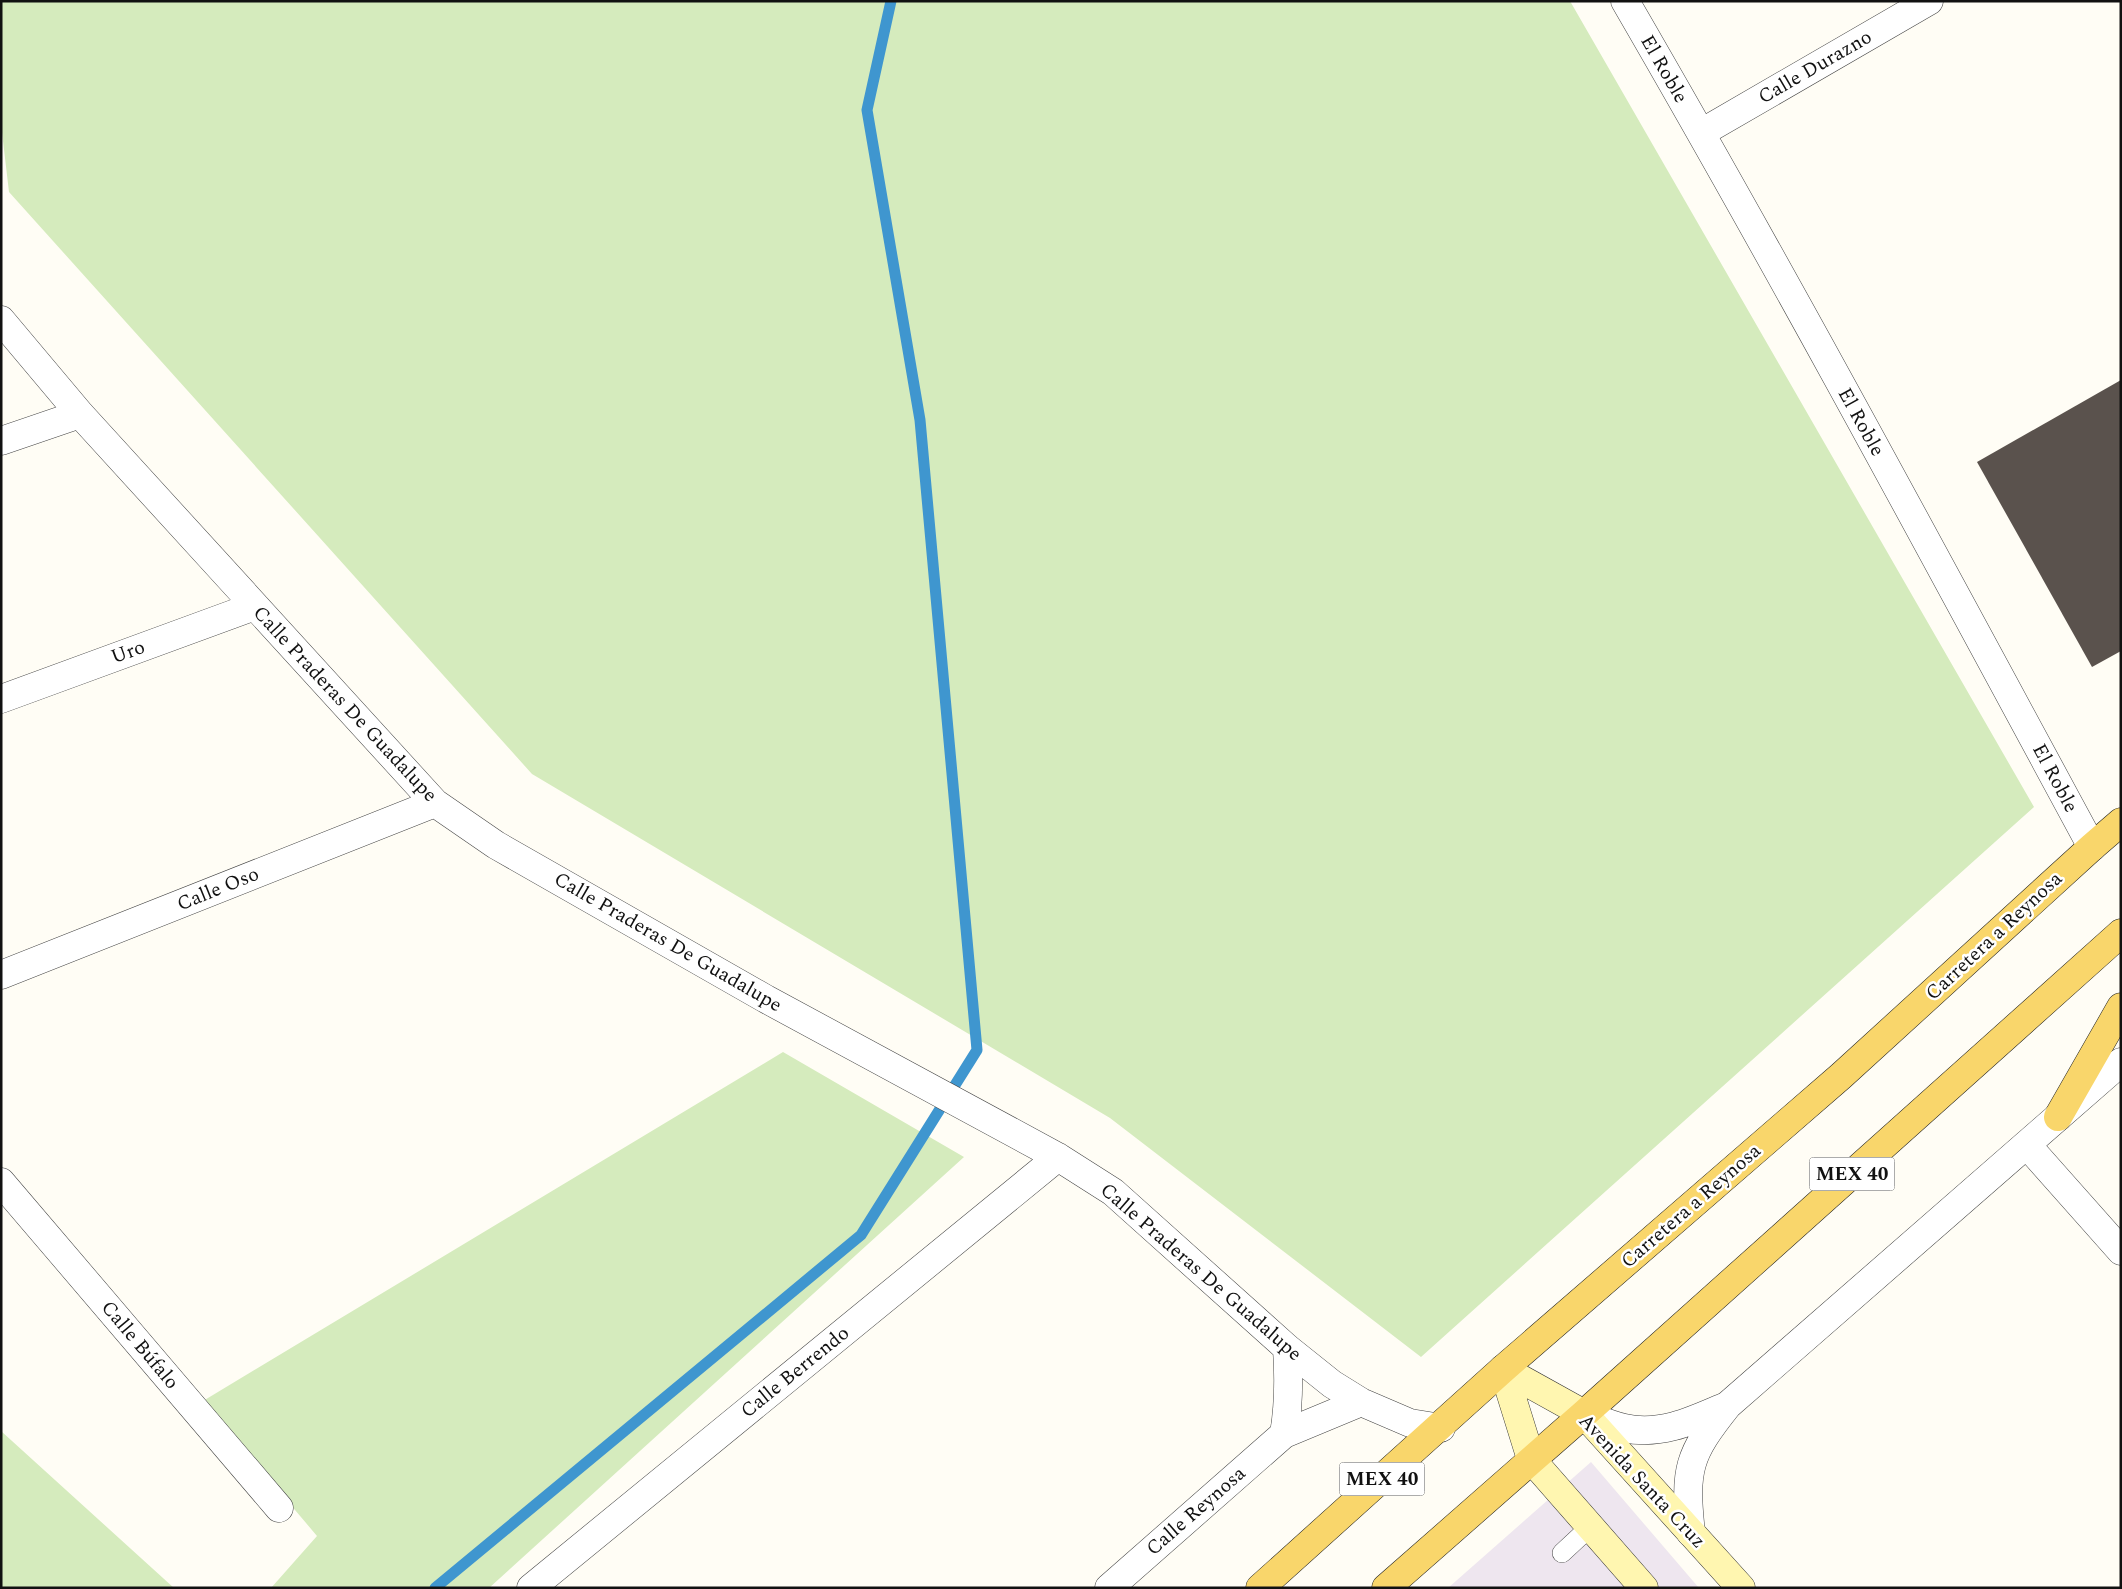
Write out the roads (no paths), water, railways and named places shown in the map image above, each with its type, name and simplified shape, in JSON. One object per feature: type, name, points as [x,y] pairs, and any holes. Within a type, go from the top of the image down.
[{"type":"main road","name":"Carretera a Reynosa","points":[[1260,1588],[1441,1428],[1503,1369],[1841,1076],[2121,822]]},
{"type":"main road","name":"MEX 40","points":[[1386,1588],[1584,1414],[2121,933]]},
{"type":"main road","points":[[2058,1118],[2121,1007]]},
{"type":"street","name":"El Roble","points":[[1625,1],[1701,133],[1906,503],[2092,847]]},
{"type":"street","name":"Calle Durazno","points":[[1701,133],[1929,1]]},
{"type":"street","name":"Calle Praderas De Guadalupe","points":[[1,320],[80,414],[435,803],[513,854],[766,999],[1058,1157],[1113,1192],[1287,1348],[1332,1384],[1361,1402],[1410,1423],[1441,1428]]},
{"type":"street","points":[[1,441],[80,414]]},
{"type":"street","name":"Uro","points":[[1,699],[255,606]]},
{"type":"street","name":"Calle Oso","points":[[1,975],[435,803]]},
{"type":"street","points":[[1691,1533],[1687,1484],[1693,1457],[1705,1434],[1728,1405],[2121,1062]]},
{"type":"street","points":[[2027,1145],[2121,1251]]},
{"type":"street","name":"Calle Berrendo","points":[[531,1588],[1058,1157]]},
{"type":"street","name":"Calle Búfalo","points":[[1,1182],[279,1508]]},
{"type":"street","points":[[1284,1434],[1288,1402],[1287,1348]]},
{"type":"street","points":[[1503,1369],[1531,1460],[1644,1588]]},
{"type":"street","name":"Avenida Santa Cruz","points":[[1503,1369],[1584,1414],[1741,1588]]},
{"type":"street","name":"Calle Reynosa","points":[[1109,1588],[1284,1434],[1361,1402]]},
{"type":"street","points":[[1584,1414],[1623,1428],[1648,1431],[1669,1428],[1728,1405]]},
{"type":"lane","points":[[1562,1553],[1590,1528]]},
{"type":"waterway","points":[[435,1588],[861,1235],[977,1050],[920,420],[867,110],[891,1]]}]
